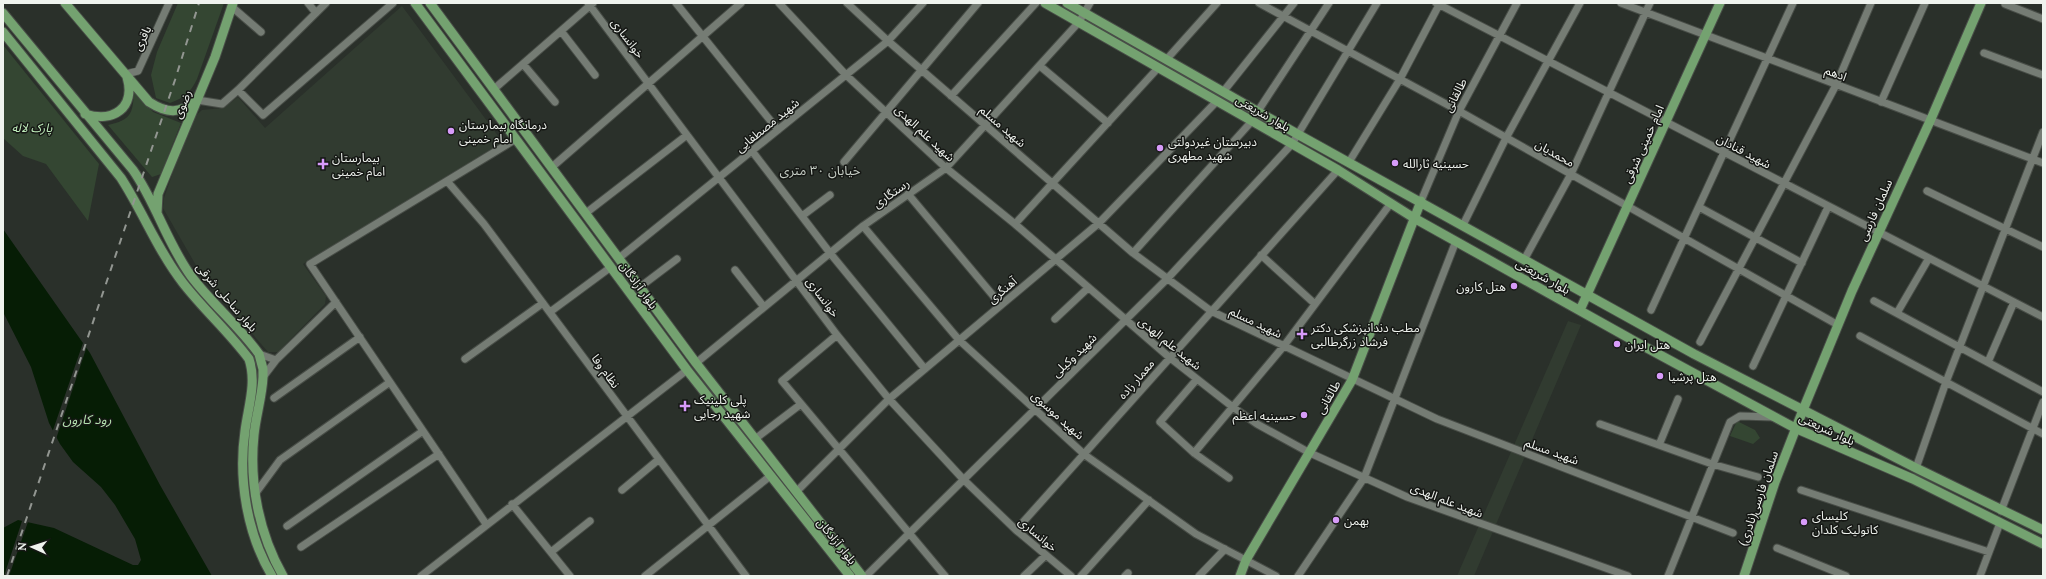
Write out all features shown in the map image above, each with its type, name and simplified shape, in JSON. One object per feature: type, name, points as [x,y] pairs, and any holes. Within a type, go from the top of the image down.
[{"type":"main road","points":[[65,3],[150,102],[161,109],[174,112],[186,108],[197,100]]},
{"type":"main road","name":"بلوار آزادگان","points":[[415,3],[687,370],[770,477],[850,576]]},
{"type":"main road","name":"بلوار آزادگان","points":[[430,3],[696,363],[862,576]]},
{"type":"main road","name":"بلوار شریعتی","points":[[1045,3],[1338,170],[1414,218],[1795,428],[1913,479],[2043,544]]},
{"type":"main road","name":"بلوار شریعتی","points":[[1067,3],[1299,135],[1421,201],[1588,296],[1694,354],[1916,468],[2043,530]]},
{"type":"main road","name":"امام خمینی شرقی","points":[[1580,310],[1588,296],[1720,3]]},
{"type":"main road","name":"سلمان فارسی","points":[[1795,428],[1878,232],[1931,119],[1962,44],[1981,3]]},
{"type":"main road","name":"رضوی","points":[[157,215],[158,194],[215,57],[233,5]]},
{"type":"main road","name":"بلوار ساحلی شرقی","points":[[5,20],[18,32],[133,170],[146,190],[176,254],[191,276],[259,354],[263,369],[263,377],[254,434],[252,467],[255,494],[265,535],[283,576]]},
{"type":"main road","points":[[6,36],[18,32]]},
{"type":"main road","name":"بلوار ساحلی شرقی","points":[[6,36],[121,178],[168,260],[183,283],[249,359],[253,371],[253,382],[244,433],[242,467],[246,503],[256,538],[272,576]]},
{"type":"main road","points":[[85,113],[97,118],[110,116],[121,110],[128,99],[130,86],[126,74]]},
{"type":"main road","name":"طالقانی","points":[[1240,576],[1246,560],[1352,380],[1421,201]]},
{"type":"main road","points":[[146,220],[157,215]]},
{"type":"main road","points":[[592,241],[602,234]]},
{"type":"main road","name":"سلمان فارسی(نادری)","points":[[1744,576],[1795,428]]},
{"type":"street","name":"باقری","points":[[126,74],[138,71],[169,3]]},
{"type":"street","points":[[308,3],[316,13]]},
{"type":"street","points":[[197,100],[222,104],[326,3]]},
{"type":"street","points":[[238,90],[263,115],[394,3]]},
{"type":"street","points":[[676,3],[778,130]]},
{"type":"street","points":[[552,167],[741,3]]},
{"type":"street","name":"شهید علم الهدی","points":[[779,3],[846,75],[887,111],[946,168],[1015,224],[1170,358],[1257,424],[1310,453],[1407,497],[1628,576]]},
{"type":"street","name":"شهید مسلم","points":[[848,3],[921,70],[1133,253],[1211,311],[1352,380],[1437,419],[1733,533]]},
{"type":"street","name":"شهید مصطفایی","points":[[619,258],[888,41],[923,3]]},
{"type":"street","points":[[844,162],[978,3]]},
{"type":"street","points":[[951,96],[1036,3]]},
{"type":"street","points":[[1084,13],[1090,3]]},
{"type":"street","points":[[1166,60],[1217,3]]},
{"type":"street","name":"محمدیان","points":[[1259,3],[1571,174],[1838,325]]},
{"type":"street","points":[[1223,92],[1294,3]]},
{"type":"street","points":[[1258,112],[1312,32],[1329,3]]},
{"type":"street","points":[[1299,135],[1377,3]]},
{"type":"street","name":"طالقانی","points":[[1421,201],[1459,112],[1517,3]]},
{"type":"street","points":[[1463,225],[1506,138],[1580,3]]},
{"type":"street","name":"ادهم","points":[[1621,3],[1706,34],[1881,102],[1931,119],[2043,163]]},
{"type":"street","points":[[1524,260],[1571,174],[1650,3]]},
{"type":"street","points":[[1651,310],[1769,59],[1793,3]]},
{"type":"street","points":[[1700,342],[1836,85],[1871,3]]},
{"type":"street","points":[[1881,102],[1924,3]]},
{"type":"street","points":[[494,89],[590,4]]},
{"type":"street","name":"خوانساری","points":[[590,4],[719,178],[838,335],[889,399],[963,479],[1016,530],[1071,576]]},
{"type":"street","points":[[1349,162],[1400,80],[1439,4]]},
{"type":"street","name":"شهید قنادان","points":[[1439,4],[1828,207],[2043,317]]},
{"type":"street","points":[[2005,4],[2043,18]]},
{"type":"street","points":[[233,5],[261,32]]},
{"type":"street","name":"رستگاری","points":[[696,363],[863,226],[946,168],[1040,66],[1079,22],[1084,13]]},
{"type":"street","points":[[561,31],[595,75]]},
{"type":"street","points":[[1984,53],[2043,75]]},
{"type":"street","points":[[523,64],[555,102]]},
{"type":"street","points":[[1040,66],[1108,123]]},
{"type":"street","points":[[1015,224],[1158,68]]},
{"type":"street","name":"آهنگری","points":[[796,492],[889,399],[1099,223],[1217,101]]},
{"type":"street","points":[[1133,253],[1252,121]]},
{"type":"street","points":[[1916,468],[1946,382],[2043,132]]},
{"type":"street","points":[[586,213],[687,135]]},
{"type":"street","name":"شهید وکیلی","points":[[866,576],[1167,279],[1299,135]]},
{"type":"street","points":[[486,524],[310,264],[516,139]]},
{"type":"street","points":[[752,151],[830,253],[925,369]]},
{"type":"street","name":"معمار زاده","points":[[1016,530],[1085,455],[1211,311],[1338,170]]},
{"type":"street","name":"نظام وفا","points":[[447,181],[484,224],[658,460],[746,576]]},
{"type":"street","points":[[1927,190],[2043,247]]},
{"type":"street","points":[[908,194],[1001,305]]},
{"type":"street","points":[[802,216],[830,195]]},
{"type":"street","points":[[1194,453],[1234,408],[1283,347],[1391,203]]},
{"type":"street","points":[[1699,207],[1802,263]]},
{"type":"street","points":[[1753,366],[1828,207]]},
{"type":"street","name":"شهید موسوی","points":[[863,226],[959,340],[1085,455],[1196,534],[1276,576]]},
{"type":"street","points":[[1298,576],[1364,478],[1456,241]]},
{"type":"street","points":[[1261,255],[1315,304]]},
{"type":"street","points":[[1897,314],[1929,258]]},
{"type":"street","points":[[640,287],[677,259]]},
{"type":"street","points":[[550,312],[610,267]]},
{"type":"street","points":[[735,270],[764,307]]},
{"type":"street","points":[[1055,319],[1088,288]]},
{"type":"street","points":[[1874,301],[2043,392]]},
{"type":"street","points":[[263,377],[276,360],[336,302]]},
{"type":"street","points":[[1988,362],[2014,302]]},
{"type":"street","points":[[465,359],[543,303]]},
{"type":"street","points":[[838,335],[782,381],[838,450],[945,576]]},
{"type":"street","points":[[1860,336],[2043,434]]},
{"type":"street","points":[[274,398],[360,337]]},
{"type":"street","points":[[259,354],[276,360]]},
{"type":"street","points":[[421,576],[486,524],[687,370]]},
{"type":"street","points":[[1197,379],[1160,422],[1194,453],[1229,478]]},
{"type":"street","points":[[255,494],[280,460],[390,382]]},
{"type":"street","points":[[1659,445],[1678,399]]},
{"type":"street","points":[[2002,511],[2043,402]]},
{"type":"street","points":[[755,439],[801,404]]},
{"type":"street","points":[[1668,576],[1730,422],[1735,418],[1748,416],[1777,418]]},
{"type":"street","points":[[1600,424],[1712,464],[1758,477]]},
{"type":"street","points":[[287,526],[424,431]]},
{"type":"street","points":[[301,547],[439,454]]},
{"type":"street","points":[[622,490],[658,460]]},
{"type":"street","points":[[645,576],[770,477]]},
{"type":"street","points":[[1801,490],[1989,552]]},
{"type":"street","points":[[1081,576],[1149,500]]},
{"type":"street","points":[[512,504],[570,576]]},
{"type":"street","points":[[551,552],[590,521]]},
{"type":"street","points":[[1980,576],[2000,523]]},
{"type":"street","points":[[1777,548],[1846,576]]},
{"type":"street","points":[[1199,576],[1225,549]]},
{"type":"street","points":[[1024,576],[1046,555]]},
{"type":"shaded area","name":"بیمارستان امام خمینی","points":[[402,6],[504,144],[303,264],[326,296],[325,304],[278,352],[268,352],[201,274],[163,208],[164,198],[191,120],[202,110],[223,108],[238,97],[265,128]]},
{"type":"shaded area","points":[[1568,321],[1581,325],[1474,576],[1457,576]]},
{"type":"green space","points":[[178,3],[224,3],[195,84],[190,91],[179,99],[170,103],[156,98],[151,75],[157,52]]},
{"type":"green space","name":"پارک لاله","points":[[3,45],[99,164],[88,221],[46,164],[23,156],[3,138]]},
{"type":"green space","points":[[134,91],[153,112],[181,123],[161,174],[152,177],[108,125],[122,121],[129,115],[133,105]]},
{"type":"green space","points":[[1737,421],[1755,430],[1760,438],[1753,444],[1730,436]]},
{"type":"water","name":"رود کارون","points":[[3,229],[90,353],[160,485],[212,576],[3,576],[3,528],[18,520],[54,528],[133,565],[138,565],[141,560],[135,539],[115,505],[101,487],[73,462],[60,444],[49,423],[31,367],[3,312]]},
{"type":"pier","points":[[84,340],[87,346],[56,439],[52,433]]},
{"type":"pier","points":[[23,518],[29,519],[9,576],[4,576]]},
{"type":"railway","points":[[7,576],[175,80],[199,3]]},
{"type":"place","name":"درمانگاه بیمارستان امام خمینی","points":[[451,131]]},
{"type":"place","name":"دبیرستان غیردولتی شهید مطهری","points":[[1160,148]]},
{"type":"place","name":"حسینیه ثارالله","points":[[1395,163]]},
{"type":"place","name":"بیمارستان امام خمینی","points":[[323,164]]},
{"type":"place","name":"هتل کارون","points":[[1514,286]]},
{"type":"place","name":"مطب دندانپزشکی دکتر فرشاد زرگرطالبی","points":[[1302,334]]},
{"type":"place","name":"هتل ایران","points":[[1617,344]]},
{"type":"place","name":"هتل پرشیا","points":[[1660,376]]},
{"type":"place","name":"پلی کلینیک شهید رجایی","points":[[685,406]]},
{"type":"place","name":"حسینیه اعظم","points":[[1304,415]]},
{"type":"place","name":"بهمن","points":[[1336,520]]},
{"type":"place","name":"کلیسای کاتولیک کلدان","points":[[1804,522]]},
{"type":"district","name":"خیابان ۳۰ متری","points":[[820,170]]}]
